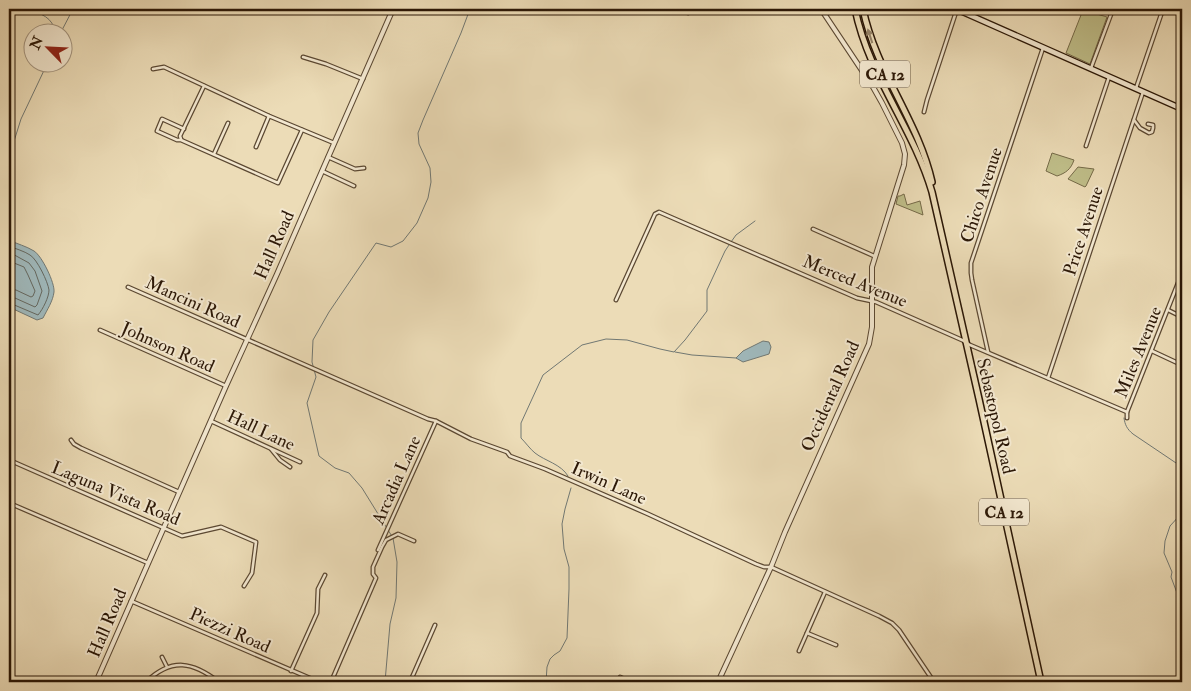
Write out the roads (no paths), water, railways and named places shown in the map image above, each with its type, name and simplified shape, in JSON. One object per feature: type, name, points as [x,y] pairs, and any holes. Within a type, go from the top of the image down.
[{"type":"main road","name":"Sebastopol Road","points":[[855,9],[878,77],[920,159],[938,215]]},
{"type":"main road","name":"Sebastopol Road","points":[[864,9],[864,16],[873,46],[925,155],[1040,682]]},
{"type":"main road","points":[[957,9],[1182,109]]},
{"type":"street","name":"Hall Road","points":[[96,682],[393,9]]},
{"type":"street","points":[[684,9],[688,13],[691,9]]},
{"type":"street","name":"Occidental Road","points":[[718,682],[868,347],[872,331],[871,271],[874,256],[905,160],[904,148],[900,138],[876,92],[821,9]]},
{"type":"street","points":[[924,112],[957,9]]},
{"type":"street","points":[[1091,69],[1113,9]]},
{"type":"street","points":[[1136,88],[1163,9]]},
{"type":"street","name":"Chico Avenue","points":[[988,352],[972,280],[971,263],[1043,48]]},
{"type":"street","points":[[303,57],[363,79]]},
{"type":"street","points":[[153,69],[164,67],[269,116],[334,143]]},
{"type":"street","points":[[1086,146],[1109,77]]},
{"type":"street","points":[[181,140],[180,136],[204,86]]},
{"type":"street","name":"Price Avenue","points":[[1048,378],[1143,92]]},
{"type":"street","points":[[256,147],[269,116]]},
{"type":"street","points":[[184,129],[162,119],[156,131],[214,154],[278,183],[302,130]]},
{"type":"street","points":[[1134,120],[1140,128],[1149,133],[1152,132],[1153,125],[1148,124]]},
{"type":"street","points":[[214,154],[228,123]]},
{"type":"street","points":[[328,157],[355,169],[364,168]]},
{"type":"street","points":[[322,171],[354,186]]},
{"type":"street","name":"Merced Avenue","points":[[616,300],[655,214],[659,212],[858,298],[876,302],[1127,412]]},
{"type":"street","points":[[813,229],[874,256]]},
{"type":"street","name":"Miles Avenue","points":[[1127,412],[1182,273]]},
{"type":"street","name":"Mancini Road","points":[[128,287],[248,340]]},
{"type":"street","points":[[1168,310],[1182,317]]},
{"type":"street","name":"Johnson Road","points":[[100,330],[226,386]]},
{"type":"street","name":"Irwin Lane","points":[[248,340],[436,421],[471,439],[507,452],[510,456],[545,469],[648,514],[756,564],[771,567],[892,623],[909,644],[934,682]]},
{"type":"street","points":[[1152,352],[1182,365]]},
{"type":"street","points":[[1127,412],[1127,418]]},
{"type":"street","name":"Hall Lane","points":[[211,421],[300,462]]},
{"type":"street","name":"Arcadia Lane","points":[[378,550],[436,421]]},
{"type":"street","points":[[71,440],[80,448],[180,492]]},
{"type":"street","points":[[270,448],[280,460],[290,467]]},
{"type":"street","name":"Laguna Vista Road","points":[[9,460],[182,536],[221,527],[256,542],[252,573],[244,586]]},
{"type":"street","points":[[9,503],[148,563]]},
{"type":"street","points":[[331,682],[376,578],[373,574],[373,567],[386,540],[398,534],[414,541]]},
{"type":"street","points":[[291,671],[317,613],[318,589],[325,574]]},
{"type":"street","points":[[799,651],[826,592]]},
{"type":"street","name":"Piezzi Road","points":[[131,601],[319,682]]},
{"type":"street","points":[[410,682],[435,625]]},
{"type":"street","points":[[808,632],[836,645]]},
{"type":"street","points":[[162,656],[167,667]]},
{"type":"street","points":[[146,682],[167,667],[179,665],[195,667],[206,672],[219,682]]},
{"type":"street","points":[[620,677],[631,682]]},
{"type":"water","points":[[9,240],[34,251],[41,258],[50,276],[54,292],[43,318],[37,320],[9,307]]},
{"type":"water","points":[[763,341],[769,342],[771,347],[769,354],[743,362],[736,358],[743,351]]},
{"type":"waterway","points":[[28,9],[42,15],[51,22]]},
{"type":"waterway","points":[[66,22],[73,9]]},
{"type":"waterway","points":[[385,682],[390,624],[396,598],[397,562],[393,538],[362,488],[349,473],[335,468],[319,456],[307,403],[316,377],[312,362],[313,340],[329,312],[376,243],[391,247],[403,241],[417,223],[428,198],[431,182],[430,168],[419,144],[418,133],[470,9]]},
{"type":"waterway","points":[[9,153],[21,119],[43,72]]},
{"type":"waterway","points":[[731,242],[736,235],[755,221]]},
{"type":"waterway","points":[[568,476],[561,468],[535,453],[521,438],[521,423],[543,375],[582,345],[606,339],[627,340],[674,352],[707,311],[707,290],[729,245]]},
{"type":"waterway","points":[[675,352],[736,358]]},
{"type":"waterway","points":[[1124,418],[1127,427],[1133,434],[1182,467]]},
{"type":"waterway","points":[[546,682],[547,667],[550,659],[560,651],[567,638],[569,567],[564,549],[562,524],[571,488]]},
{"type":"waterway","points":[[1182,503],[1180,515],[1170,526],[1165,541],[1164,553],[1172,572],[1171,577],[1180,601],[1178,619],[1182,625]]}]
